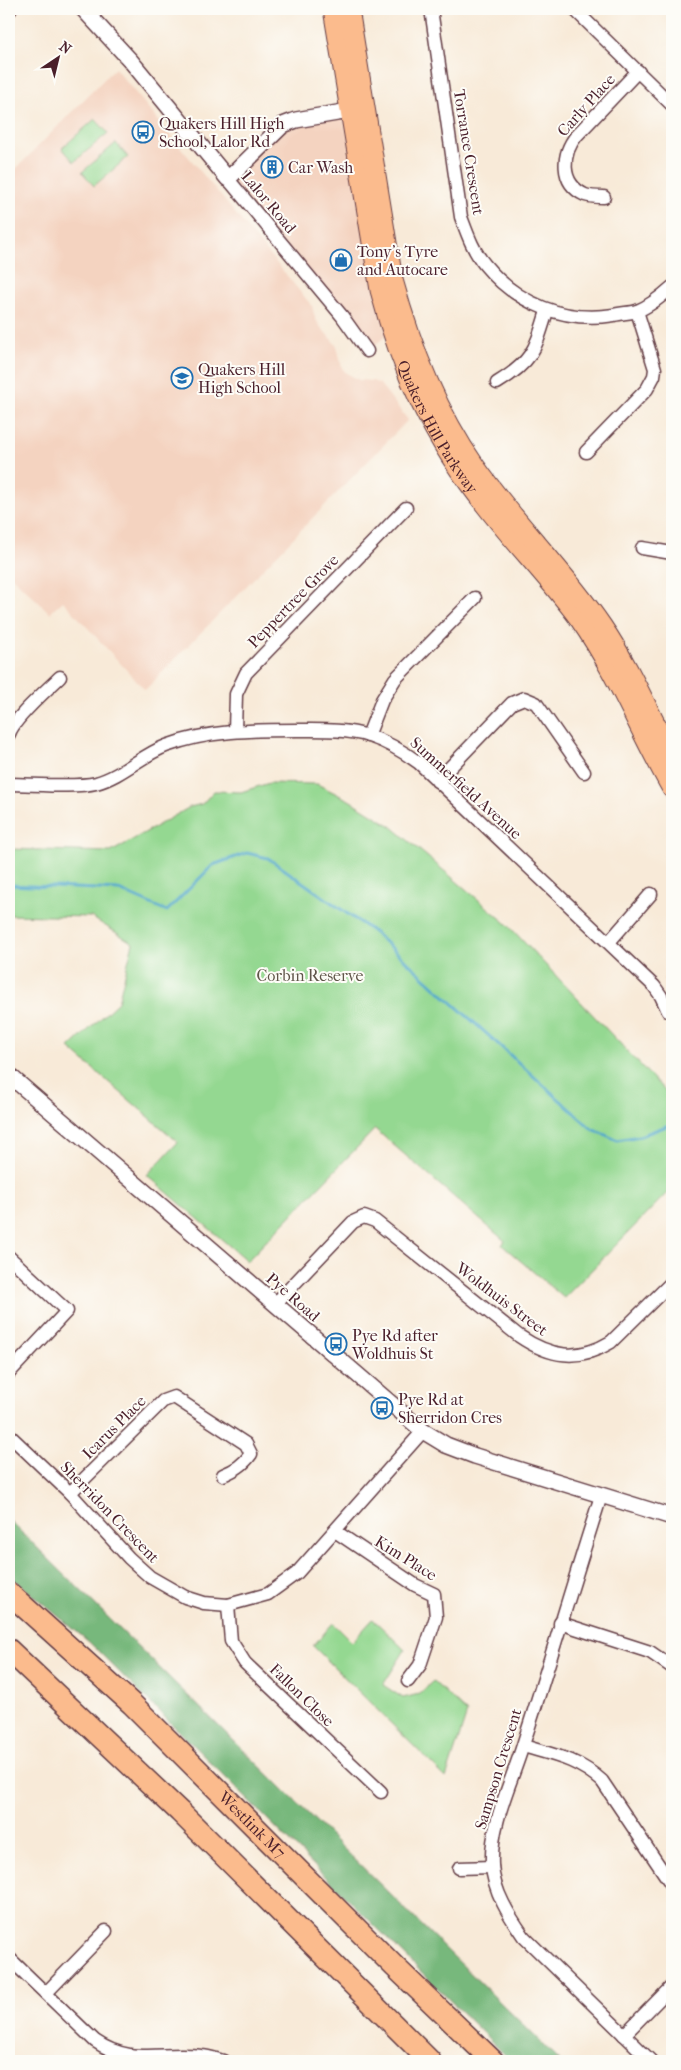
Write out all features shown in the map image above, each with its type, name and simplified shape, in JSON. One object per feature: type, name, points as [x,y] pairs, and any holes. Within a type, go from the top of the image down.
[{"type":"highway","name":"Westlink M7","points":[[9,1593],[132,1704],[395,1967],[493,2061]]},
{"type":"highway","points":[[9,1650],[180,1812],[430,2061]]},
{"type":"main road","name":"Quakers Hill Parkway","points":[[333,9],[358,109],[393,280],[403,320],[419,364],[453,431],[475,466],[603,627],[627,666],[672,756]]},
{"type":"main road","name":"Quakers Hill Parkway","points":[[350,9],[358,109],[380,290],[391,332],[418,400],[464,478],[568,605],[599,649],[672,789]]},
{"type":"street","name":"Lalor Road","points":[[83,9],[130,60],[342,316],[367,351]]},
{"type":"street","name":"Torrance Crescent","points":[[431,9],[461,217],[472,244],[484,265],[512,292],[548,311],[579,317],[606,316],[637,311],[663,295],[672,287]]},
{"type":"street","points":[[574,9],[672,105]]},
{"type":"street","name":"Carly Place","points":[[604,197],[583,194],[572,185],[565,171],[566,155],[577,135],[638,71]]},
{"type":"street","points":[[228,179],[283,125],[296,120],[358,109]]},
{"type":"street","points":[[497,383],[517,371],[530,357],[537,344],[548,311]]},
{"type":"street","points":[[586,452],[647,390],[653,381],[655,369],[637,311]]},
{"type":"street","name":"Peppertree Grove","points":[[235,731],[236,694],[246,673],[406,508]]},
{"type":"street","points":[[642,548],[672,553]]},
{"type":"street","points":[[368,736],[382,700],[395,679],[475,598]]},
{"type":"street","points":[[9,734],[10,728],[60,677]]},
{"type":"street","points":[[437,781],[512,703],[524,698],[536,704],[584,772]]},
{"type":"street","name":"Summerfield Avenue","points":[[9,784],[85,784],[98,782],[168,746],[214,734],[235,731],[339,730],[368,736],[400,750],[419,763],[654,986],[668,1011]]},
{"type":"street","points":[[609,942],[651,894]]},
{"type":"street","name":"Pye Road","points":[[9,1075],[423,1431],[460,1451],[672,1518]]},
{"type":"street","name":"Woldhuis Street","points":[[275,1304],[363,1212],[519,1336],[539,1348],[560,1354],[585,1354],[599,1350],[611,1342],[672,1282]]},
{"type":"street","points":[[9,1257],[66,1311],[9,1373]]},
{"type":"street","name":"Icarus Place","points":[[70,1493],[163,1401],[174,1396],[246,1444],[251,1454],[236,1470],[223,1475]]},
{"type":"street","name":"Sherridon Crescent","points":[[9,1435],[70,1493],[129,1558],[150,1577],[185,1597],[204,1603],[228,1605],[268,1594],[297,1573],[423,1431]]},
{"type":"street","name":"Sampson Crescent","points":[[601,1496],[523,1746],[498,1818],[492,1845],[492,1867],[498,1891],[509,1915],[524,1937],[651,2061]]},
{"type":"street","name":"Kim Place","points":[[335,1531],[416,1585],[434,1594],[436,1617],[420,1665],[408,1681]]},
{"type":"street","name":"Fallon Close","points":[[228,1605],[231,1640],[245,1663],[381,1792]]},
{"type":"street","points":[[560,1623],[650,1652],[672,1667]]},
{"type":"street","points":[[523,1746],[576,1762],[590,1770],[602,1781],[672,1885]]},
{"type":"street","points":[[459,1868],[492,1867]]},
{"type":"street","points":[[46,1993],[106,1931]]},
{"type":"street","points":[[9,1958],[96,2041],[108,2050],[133,2059],[201,2056],[223,2061]]},
{"type":"street","points":[[624,2034],[672,1986]]},
{"type":"shaded area","name":"Quakers Hill High School","points":[[115,68],[312,306],[319,325],[337,346],[342,368],[346,373],[359,380],[373,381],[380,384],[408,420],[145,690],[63,601],[50,613],[9,574],[9,176]]},
{"type":"shaded area","points":[[349,111],[391,332],[367,351],[228,180],[283,125]]},
{"type":"shaded area","points":[[672,969],[672,990],[663,979]]},
{"type":"green space","points":[[95,119],[108,133],[74,162],[62,148]]},
{"type":"green space","points":[[116,143],[128,157],[94,186],[82,172]]},
{"type":"green space","name":"Corbin Reserve","points":[[269,783],[317,784],[349,800],[391,826],[506,923],[666,1092],[672,1085],[672,1188],[564,1298],[502,1245],[505,1241],[375,1129],[247,1261],[147,1175],[178,1142],[69,1048],[118,1002],[133,943],[91,917],[9,915],[9,849],[111,852],[190,807],[202,804],[214,791],[241,792]]},
{"type":"green space","points":[[9,1520],[560,2061],[511,2061],[89,1642],[9,1575]]},
{"type":"green space","points":[[373,1619],[405,1650],[383,1685],[403,1698],[419,1694],[433,1681],[467,1713],[446,1778],[313,1646],[333,1623],[352,1642]]},
{"type":"waterway","points":[[9,885],[119,890],[167,911],[213,865],[247,853],[268,858],[375,933],[592,1129],[617,1140],[640,1136],[672,1124]]},
{"type":"place","name":"Quakers Hill High School, Lalor Rd","points":[[143,132]]},
{"type":"place","name":"Car Wash","points":[[272,167]]},
{"type":"place","name":"Tony's Tyre and Autocare","points":[[341,260]]},
{"type":"place","name":"Quakers Hill High School","points":[[182,378]]},
{"type":"place","name":"Pye Rd after Woldhuis St","points":[[336,1344]]},
{"type":"place","name":"Pye Rd at Sherridon Cres","points":[[382,1408]]}]
